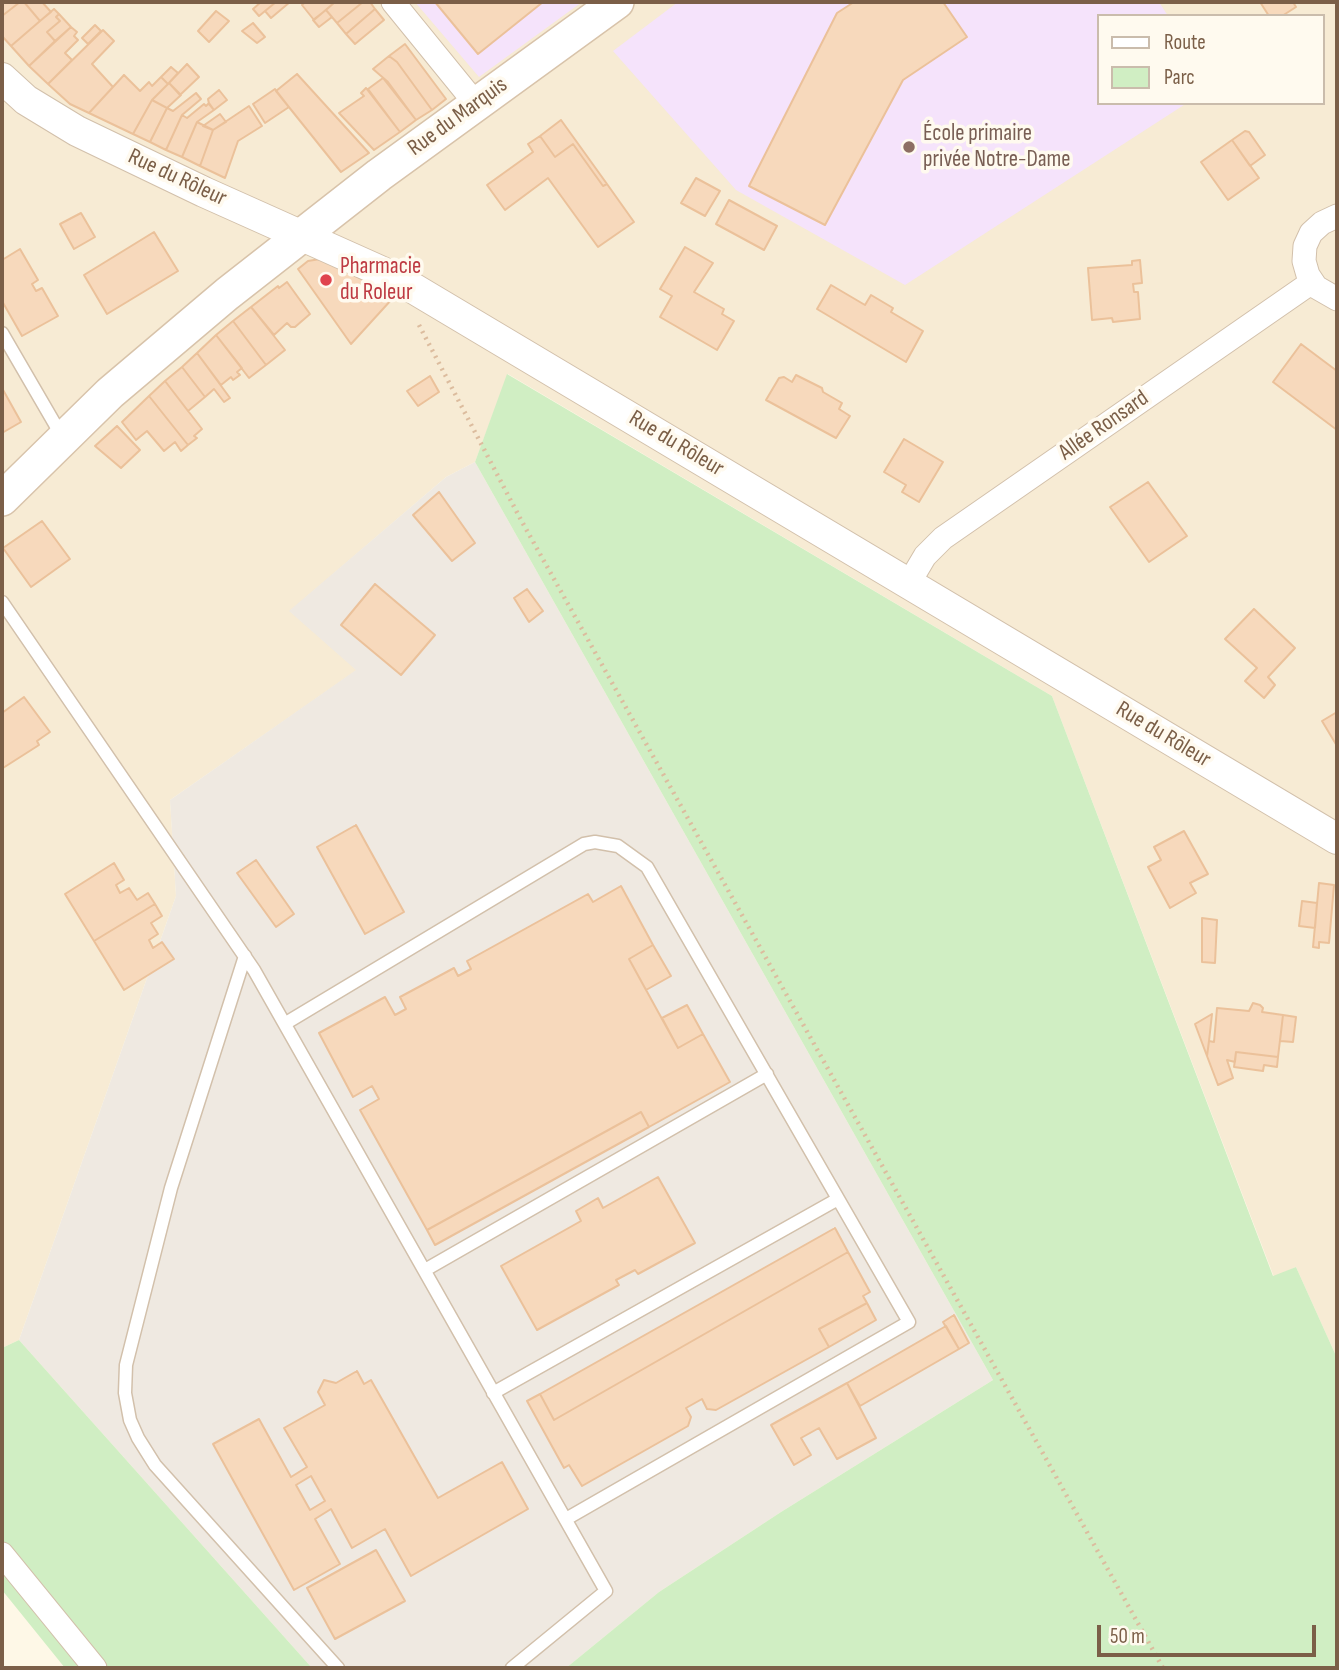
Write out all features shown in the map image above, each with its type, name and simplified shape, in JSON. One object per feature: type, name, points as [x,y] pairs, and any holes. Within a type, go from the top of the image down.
[{"type":"main road","name":"Rue du Marquis","points":[[2,499],[110,393],[183,331],[302,235],[617,2]]},
{"type":"street","points":[[393,2],[476,104]]},
{"type":"street","name":"Rue du Rôleur","points":[[2,78],[43,111],[77,131],[386,274],[421,293],[1337,839]]},
{"type":"street","points":[[1337,216],[1322,223],[1308,240],[1304,261],[1312,282],[1322,292],[1337,299]]},
{"type":"street","name":"Allée Ronsard","points":[[909,583],[925,556],[943,538],[1312,282]]},
{"type":"street","points":[[2,1554],[95,1668]]},
{"type":"lane","points":[[2,333],[6,350],[63,438]]},
{"type":"lane","points":[[2,602],[246,956],[606,1591],[512,1668]]},
{"type":"lane","points":[[286,1023],[584,844],[607,842],[628,851],[646,867],[909,1322],[566,1519]]},
{"type":"lane","points":[[246,956],[171,1188],[127,1365],[125,1393],[130,1419],[155,1465],[338,1668]]},
{"type":"lane","points":[[425,1270],[767,1074]]},
{"type":"lane","points":[[494,1394],[838,1199]]},
{"type":"path","points":[[421,293],[418,314],[425,341],[521,520],[1163,1668]]},
{"type":"shaded area","points":[[2,2],[1337,2],[1337,1358],[1296,1267],[1274,1277],[1052,696],[508,374],[475,462],[446,477],[290,611],[357,670],[170,800],[176,896],[19,1340],[2,1348]]},
{"type":"shaded area","points":[[415,2],[582,2],[479,77]]},
{"type":"shaded area","name":"École primaire privée Notre-Dame","points":[[678,2],[1159,2],[1167,14],[1098,14],[1098,105],[1184,105],[905,285],[736,190],[613,51]]},
{"type":"shaded area","points":[[475,462],[993,1380],[781,1512],[659,1592],[566,1668],[312,1668],[19,1340],[176,896],[170,800],[356,670],[289,611],[446,477]]},
{"type":"green space","points":[[507,374],[1052,696],[1273,1276],[1296,1267],[1337,1358],[1337,1668],[566,1668],[659,1592],[781,1512],[993,1380],[475,462]]},
{"type":"green space","points":[[19,1340],[312,1668],[65,1668],[2,1590],[2,1348]]},
{"type":"building","points":[[2,2],[20,2],[2,16]]},
{"type":"building","points":[[20,2],[24,2],[40,21],[11,46],[2,36],[2,16]]},
{"type":"building","points":[[24,2],[42,2],[51,12],[40,21]]},
{"type":"building","points":[[261,2],[276,2],[259,16],[253,9]]},
{"type":"building","points":[[276,2],[290,2],[271,18],[265,11]]},
{"type":"building","points":[[305,2],[335,2],[314,20],[302,5]]},
{"type":"building","points":[[335,2],[363,2],[337,23],[326,10]]},
{"type":"building","points":[[363,2],[370,2],[375,9],[346,34],[337,23]]},
{"type":"building","points":[[435,2],[543,2],[478,54]]},
{"type":"building","points":[[854,2],[943,2],[967,37],[903,80],[825,225],[749,186],[837,13]]},
{"type":"building","points":[[1260,2],[1293,2],[1296,7],[1285,14],[1268,14]]},
{"type":"building","points":[[54,9],[59,14],[56,17],[60,21],[47,32],[55,41],[29,66],[11,46]]},
{"type":"building","points":[[375,9],[384,20],[355,44],[346,34]]},
{"type":"building","points":[[326,10],[332,17],[319,27],[313,20]]},
{"type":"building","points":[[216,11],[229,21],[209,42],[198,31]]},
{"type":"building","points":[[59,14],[71,27],[55,41],[47,32],[60,21],[56,17]]},
{"type":"building","points":[[253,23],[265,37],[257,43],[242,31]]},
{"type":"building","points":[[95,25],[101,31],[88,44],[82,38]]},
{"type":"building","points":[[71,27],[77,32],[74,36],[78,40],[65,53],[72,60],[48,84],[29,66]]},
{"type":"building","points":[[103,30],[114,41],[92,64],[113,87],[89,113],[70,104],[48,84]]},
{"type":"building","points":[[405,44],[446,99],[432,110],[397,62],[389,56]]},
{"type":"building","points":[[389,56],[397,62],[432,110],[416,120],[388,82],[373,69]]},
{"type":"building","points":[[187,64],[199,77],[180,95],[169,83]]},
{"type":"building","points":[[171,67],[178,73],[168,84],[161,77]]},
{"type":"building","points":[[297,74],[369,153],[341,172],[276,91]]},
{"type":"building","points":[[124,75],[140,91],[149,82],[152,86],[161,77],[168,84],[152,100],[133,134],[89,113]]},
{"type":"building","points":[[383,78],[416,120],[400,132],[368,89]]},
{"type":"building","points":[[169,83],[181,95],[167,108],[152,100]]},
{"type":"building","points":[[366,88],[400,132],[374,150],[339,113],[364,96],[361,93]]},
{"type":"building","points":[[275,89],[289,107],[265,123],[253,104]]},
{"type":"building","points":[[219,90],[227,100],[214,110],[208,99]]},
{"type":"building","points":[[196,93],[201,99],[182,115],[166,150],[150,142],[167,108],[173,111]]},
{"type":"building","points":[[152,100],[167,108],[150,142],[133,134]]},
{"type":"building","points":[[209,103],[214,110],[197,122],[182,157],[166,150],[182,115],[187,118]]},
{"type":"building","points":[[249,106],[262,126],[238,141],[225,178],[200,166],[213,130]]},
{"type":"building","points":[[220,114],[226,122],[213,130],[203,126]]},
{"type":"building","points":[[561,120],[607,184],[603,186],[573,144],[555,157],[540,136]]},
{"type":"building","points":[[197,122],[213,130],[200,166],[182,157]]},
{"type":"building","points":[[1245,131],[1249,132],[1265,155],[1250,166],[1232,140]]},
{"type":"building","points":[[540,136],[555,157],[573,144],[603,186],[607,184],[634,222],[598,247],[548,178],[505,210],[487,185],[533,152],[528,144]]},
{"type":"building","points":[[1232,140],[1259,178],[1228,200],[1201,162]]},
{"type":"building","points":[[696,178],[720,191],[705,216],[681,203]]},
{"type":"building","points":[[729,200],[777,226],[764,250],[716,224]]},
{"type":"building","points":[[81,213],[95,237],[74,249],[60,224]]},
{"type":"building","points":[[154,232],[178,271],[107,314],[84,275]]},
{"type":"building","points":[[685,247],[713,263],[694,292],[724,309],[722,314],[734,321],[717,350],[660,317],[672,296],[660,289]]},
{"type":"building","points":[[20,249],[38,280],[32,284],[36,291],[42,288],[58,316],[22,336],[2,301],[2,260]]},
{"type":"building","points":[[320,259],[391,293],[392,299],[351,344],[298,269],[308,261]]},
{"type":"building","points":[[1140,260],[1142,283],[1133,284],[1134,292],[1138,292],[1140,319],[1113,322],[1112,318],[1092,320],[1088,268],[1132,265],[1132,261]]},
{"type":"building","points":[[287,282],[310,314],[295,327],[287,323],[274,335],[251,307]]},
{"type":"building","points":[[831,285],[865,305],[871,295],[893,308],[891,312],[923,331],[906,362],[817,309]]},
{"type":"building","points":[[251,307],[285,350],[266,365],[233,321]]},
{"type":"building","points":[[233,321],[266,365],[249,378],[216,335]]},
{"type":"building","points":[[216,335],[242,368],[237,372],[240,375],[233,380],[231,377],[221,385],[197,353]]},
{"type":"building","points":[[1301,344],[1337,371],[1337,430],[1273,382]]},
{"type":"building","points":[[197,353],[230,398],[224,402],[214,389],[205,397],[182,367]]},
{"type":"building","points":[[182,367],[205,397],[188,411],[165,381]]},
{"type":"building","points":[[796,375],[822,388],[823,392],[842,403],[839,409],[850,416],[836,438],[766,400],[779,378],[784,377],[792,382]]},
{"type":"building","points":[[430,376],[439,392],[418,406],[407,391]]},
{"type":"building","points":[[165,381],[202,429],[194,436],[197,438],[188,445],[149,396]]},
{"type":"building","points":[[2,388],[21,422],[2,433]]},
{"type":"building","points":[[149,396],[188,445],[181,451],[175,442],[164,451],[147,431],[136,440],[122,422]]},
{"type":"building","points":[[117,426],[140,450],[121,468],[95,446]]},
{"type":"building","points":[[904,439],[943,462],[919,502],[902,492],[906,485],[884,472]]},
{"type":"building","points":[[1148,482],[1187,536],[1149,562],[1110,507]]},
{"type":"building","points":[[439,492],[475,543],[452,561],[413,515]]},
{"type":"building","points":[[42,521],[70,559],[31,587],[3,548]]},
{"type":"building","points":[[375,584],[435,635],[401,675],[341,625]]},
{"type":"building","points":[[527,589],[543,611],[529,622],[514,598]]},
{"type":"building","points":[[1254,609],[1295,648],[1268,677],[1275,685],[1264,698],[1245,681],[1257,668],[1225,639]]},
{"type":"building","points":[[24,697],[50,732],[37,741],[39,745],[3,768],[2,713]]},
{"type":"building","points":[[1337,712],[1337,746],[1322,721]]},
{"type":"building","points":[[356,825],[404,912],[365,934],[317,847]]},
{"type":"building","points":[[1184,831],[1208,874],[1190,883],[1196,893],[1170,908],[1148,867],[1161,860],[1154,847]]},
{"type":"building","points":[[256,860],[294,914],[276,927],[237,873]]},
{"type":"building","points":[[114,863],[124,880],[116,885],[120,893],[129,888],[137,900],[148,893],[155,904],[94,941],[65,894]]},
{"type":"building","points":[[1319,883],[1334,885],[1329,943],[1319,942],[1319,948],[1313,947]]},
{"type":"building","points":[[621,886],[653,945],[629,959],[678,1048],[703,1034],[730,1082],[649,1127],[641,1112],[427,1230],[360,1110],[379,1099],[372,1086],[353,1097],[319,1033],[385,997],[395,1015],[406,1009],[400,997],[454,968],[458,976],[471,969],[467,961],[588,894],[593,902]]},
{"type":"building","points":[[1302,901],[1317,903],[1315,928],[1299,926]]},
{"type":"building","points":[[155,904],[162,916],[151,923],[158,934],[149,940],[153,948],[162,942],[174,959],[124,990],[94,941]]},
{"type":"building","points":[[1202,918],[1217,920],[1215,963],[1202,962]]},
{"type":"building","points":[[653,945],[671,976],[646,990],[629,959]]},
{"type":"building","points":[[1253,1003],[1263,1008],[1262,1012],[1283,1015],[1278,1057],[1236,1052],[1235,1062],[1227,1060],[1233,1078],[1218,1085],[1207,1056],[1209,1041],[1214,1042],[1217,1008],[1249,1011]]},
{"type":"building","points":[[687,1005],[703,1034],[678,1048],[662,1018]]},
{"type":"building","points":[[1212,1014],[1209,1041],[1207,1056],[1195,1024]]},
{"type":"building","points":[[1283,1015],[1296,1017],[1293,1042],[1280,1041]]},
{"type":"building","points":[[1236,1052],[1278,1057],[1277,1067],[1264,1065],[1263,1071],[1234,1067]]},
{"type":"building","points":[[641,1112],[649,1127],[435,1245],[427,1230]]},
{"type":"building","points":[[658,1177],[695,1243],[638,1274],[635,1270],[616,1280],[619,1285],[537,1330],[501,1266],[581,1221],[576,1211],[598,1198],[603,1208]]},
{"type":"building","points":[[835,1228],[848,1252],[554,1420],[540,1394]]},
{"type":"building","points":[[848,1252],[870,1292],[863,1296],[867,1303],[819,1329],[829,1347],[716,1410],[707,1409],[702,1399],[686,1408],[691,1417],[688,1426],[582,1486],[569,1465],[564,1468],[527,1401],[540,1394],[554,1420]]},
{"type":"building","points":[[867,1303],[876,1320],[829,1347],[819,1329]]},
{"type":"building","points":[[954,1315],[969,1343],[959,1349],[943,1322]]},
{"type":"building","points":[[946,1326],[959,1349],[860,1406],[847,1383]]},
{"type":"building","points":[[357,1371],[364,1384],[371,1380],[438,1498],[502,1462],[528,1509],[411,1576],[385,1529],[352,1548],[331,1509],[315,1519],[340,1564],[294,1590],[213,1444],[259,1419],[291,1477],[307,1467],[284,1428],[325,1405],[318,1392],[324,1380],[336,1383]],"holes":[[[311,1476],[325,1501],[310,1510],[296,1485]]]},
{"type":"building","points":[[847,1383],[876,1438],[837,1459],[819,1428],[801,1438],[811,1455],[794,1465],[771,1425]]},
{"type":"building","points":[[376,1550],[405,1601],[335,1639],[307,1588]]},
{"type":"place","name":"École primaire privée Notre-Dame","points":[[909,147]]},
{"type":"place","name":"Pharmacie du Roleur","points":[[326,280]]}]
